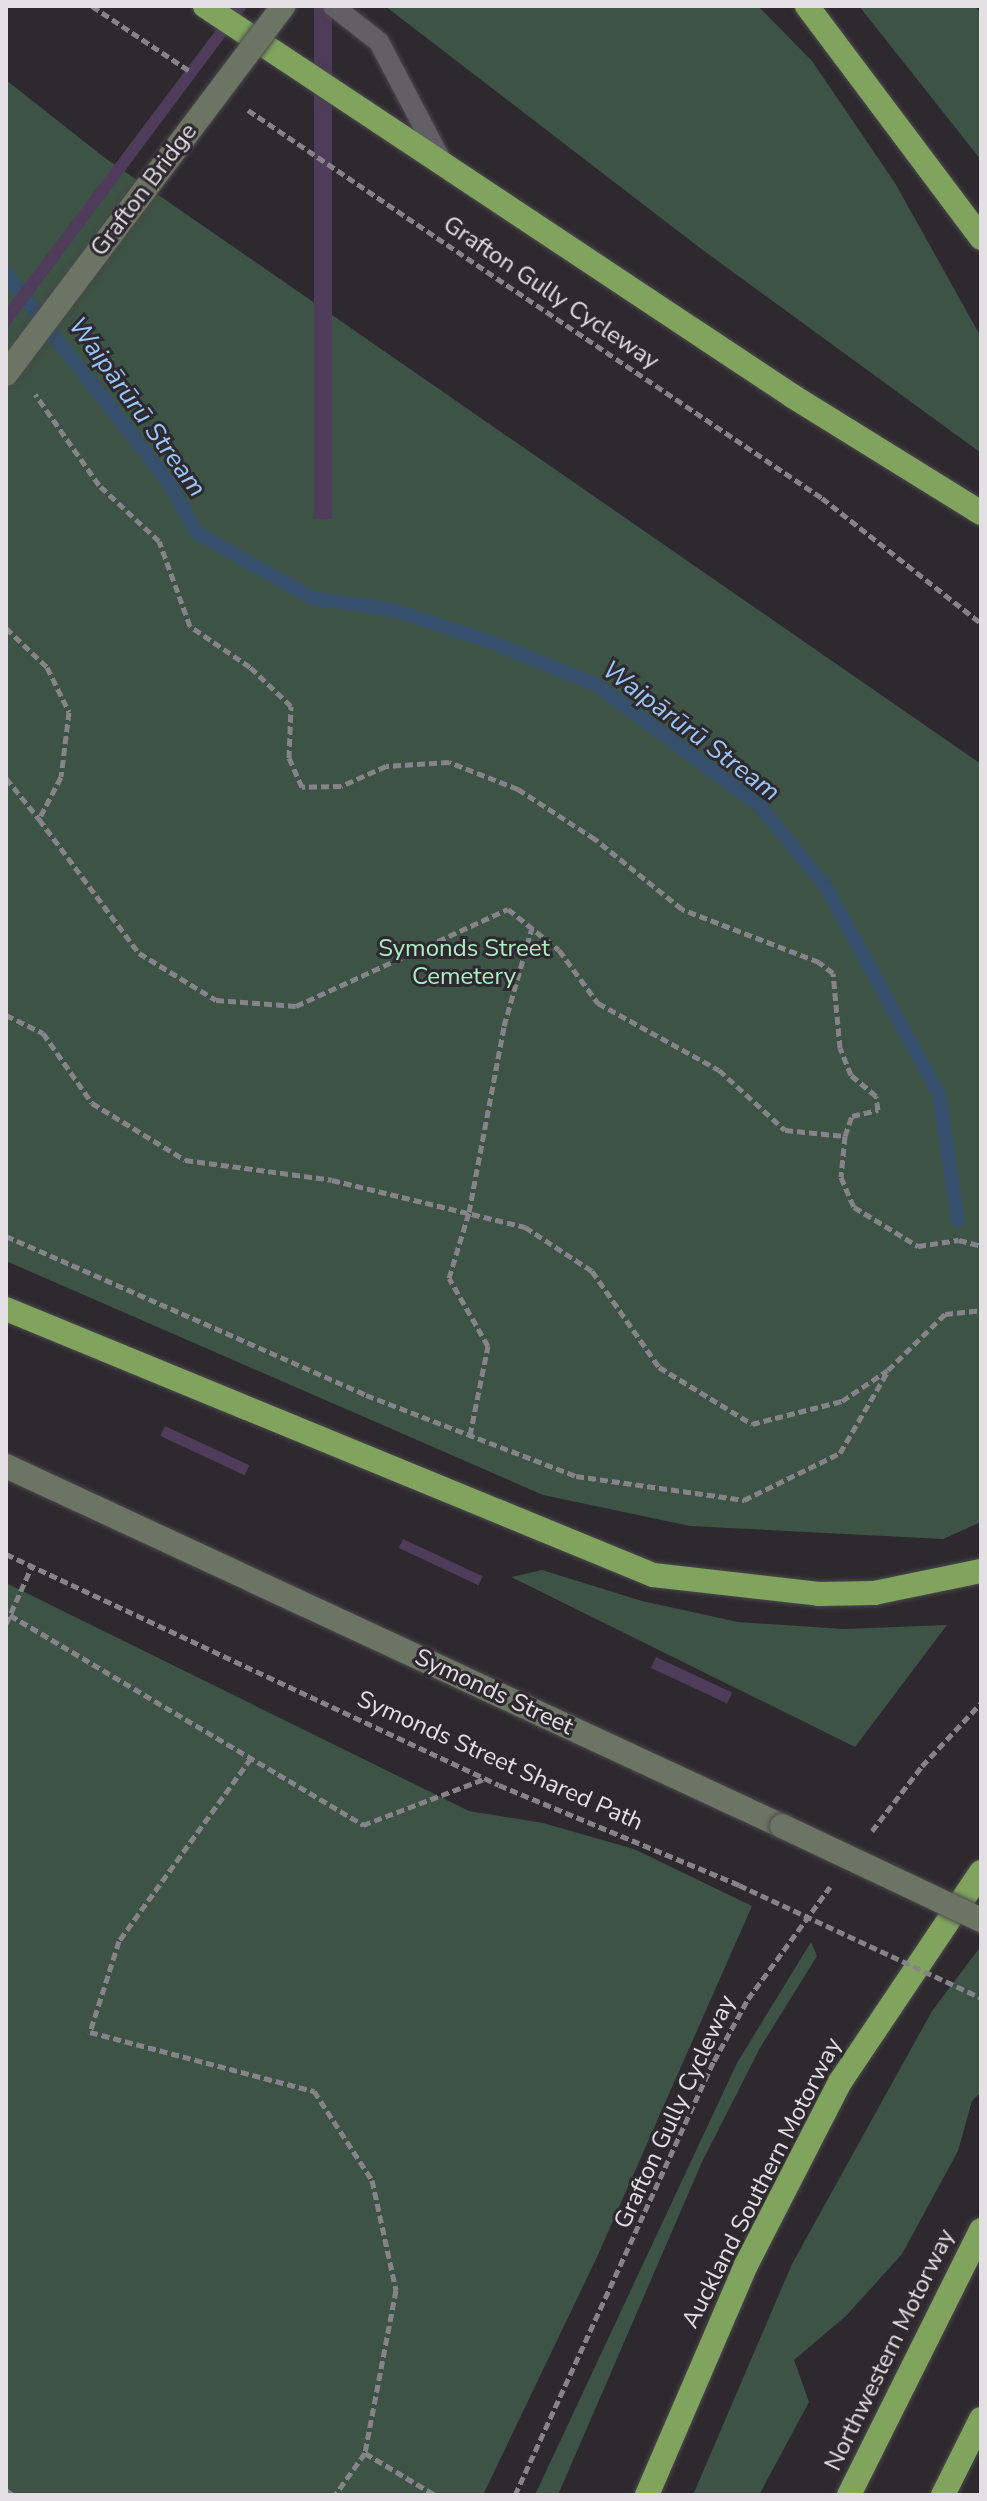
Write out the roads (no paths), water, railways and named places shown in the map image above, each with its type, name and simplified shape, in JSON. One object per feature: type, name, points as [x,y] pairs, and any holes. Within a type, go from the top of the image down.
[{"type":"highway","points":[[205,6],[445,167],[981,513]]},
{"type":"highway","points":[[807,6],[981,238]]},
{"type":"highway","points":[[6,1309],[653,1575],[819,1594],[874,1593],[981,1571]]},
{"type":"highway","name":"Auckland Southern Motorway","points":[[647,2495],[746,2265],[840,2082],[981,1872]]},
{"type":"highway","name":"Northwestern Motorway","points":[[849,2495],[981,2230]]},
{"type":"highway","points":[[943,2495],[981,2419]]},
{"type":"main road","name":"Grafton Bridge","points":[[6,374],[283,6]]},
{"type":"main road","name":"Symonds Street","points":[[6,1466],[981,1920]]},
{"type":"lane","points":[[333,6],[379,42],[445,167]]},
{"type":"waterway","name":"Waipārūrū Stream","points":[[6,274],[168,481],[196,532],[312,598],[393,610],[489,641],[595,684],[760,806],[826,887],[939,1094],[958,1221]]},
{"type":"park label","name":"Symonds Street Cemetery","points":[[464,963]]}]
